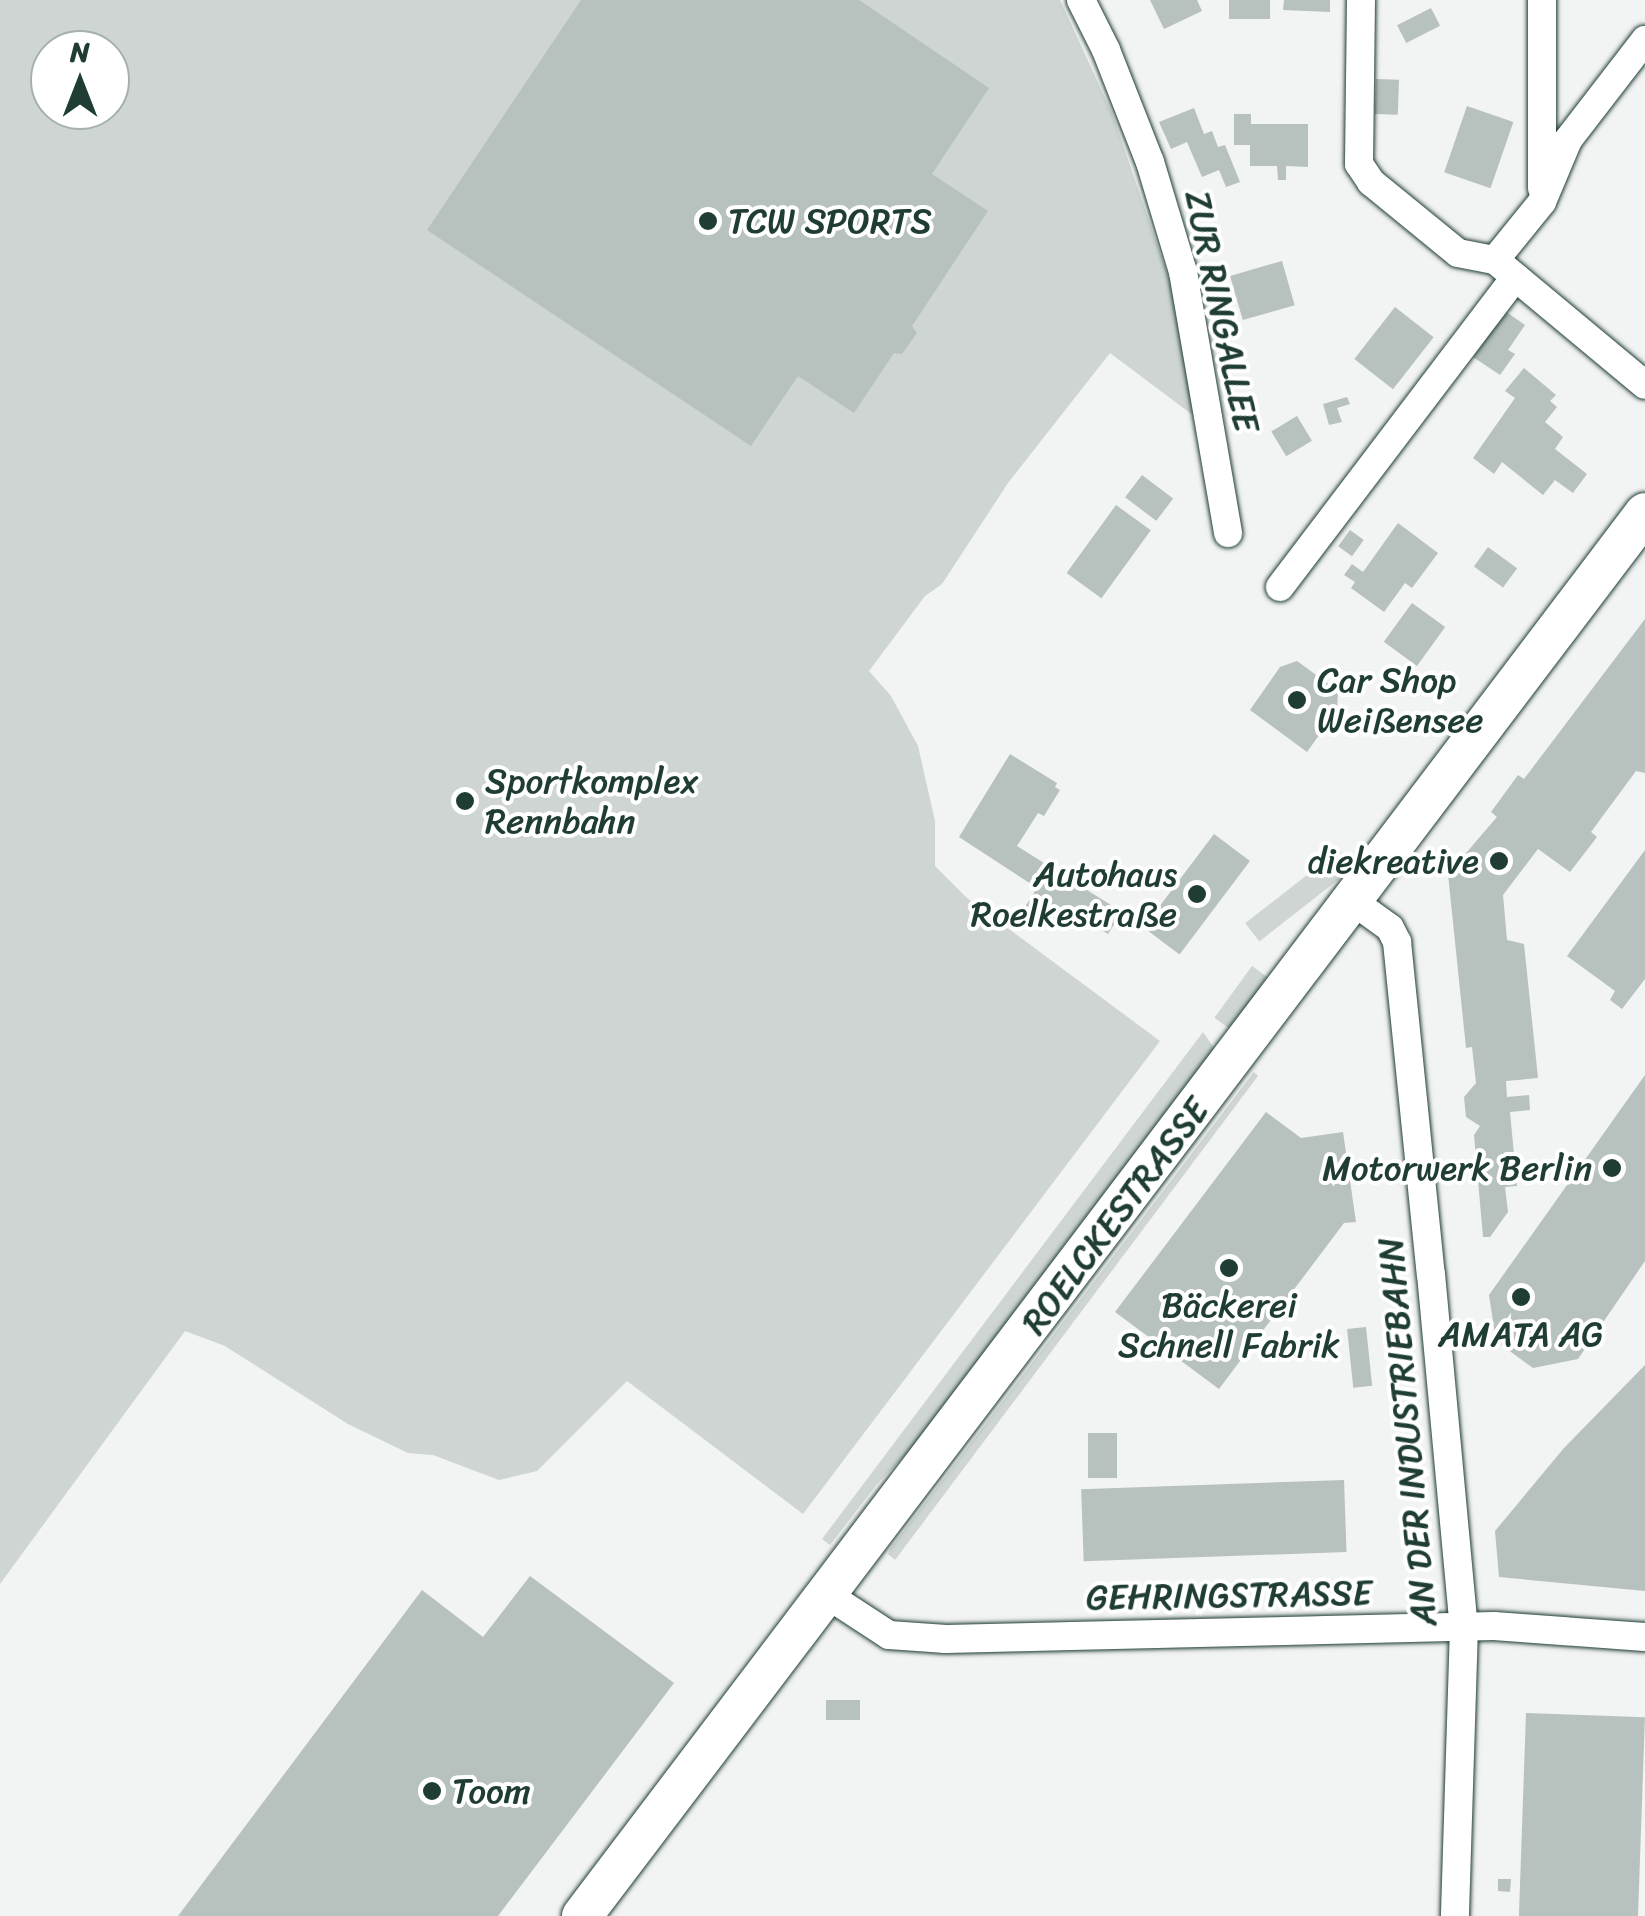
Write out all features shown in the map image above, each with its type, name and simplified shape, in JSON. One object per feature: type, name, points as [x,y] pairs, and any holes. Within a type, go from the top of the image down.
[{"type":"main road","name":"ROELCKESTRASSE","points":[[582,1916],[1645,513]]},
{"type":"street","name":"ZUR RINGALLEE","points":[[1081,0],[1106,50],[1150,162],[1183,272],[1228,532]]},
{"type":"street","points":[[1361,0],[1359,164],[1370,182],[1458,253],[1505,268],[1645,384]]},
{"type":"street","points":[[1542,0],[1542,202]]},
{"type":"street","points":[[1280,587],[1505,268],[1542,202],[1568,140],[1645,40]]},
{"type":"street","name":"AN DER INDUSTRIEBAHN","points":[[1354,902],[1390,928],[1397,942],[1464,1627],[1455,1916]]},
{"type":"street","name":"GEHRINGSTRASSE","points":[[826,1594],[889,1634],[946,1639],[1511,1626],[1645,1637]]},
{"type":"shaded area","name":"Sportkomplex Rennbahn","points":[[0,0],[1060,0],[1112,113],[1170,282],[1198,419],[1110,353],[1008,483],[942,584],[925,596],[869,671],[891,696],[918,746],[935,821],[935,866],[967,898],[1160,1041],[803,1514],[627,1381],[537,1471],[499,1480],[433,1455],[408,1453],[348,1424],[225,1346],[185,1331],[0,1584]]},
{"type":"shaded area","points":[[1339,850],[1353,868],[1259,941],[1245,923]]},
{"type":"shaded area","points":[[1252,966],[1270,979],[1232,1031],[1214,1018]]},
{"type":"shaded area","points":[[1203,1032],[1216,1051],[919,1441],[877,1484],[830,1545],[822,1539]]},
{"type":"shaded area","points":[[1254,1072],[1258,1076],[895,1560],[888,1554],[890,1549]]},
{"type":"building","name":"TCW SPORTS","points":[[581,0],[859,0],[989,88],[932,174],[988,211],[912,326],[917,333],[902,354],[894,353],[854,413],[798,376],[751,446],[427,230]]},
{"type":"building","points":[[1150,0],[1197,0],[1202,11],[1164,29]]},
{"type":"building","points":[[1229,0],[1270,0],[1270,19],[1229,19]]},
{"type":"building","points":[[1284,0],[1330,0],[1330,12],[1283,10]]},
{"type":"building","points":[[1431,8],[1440,26],[1406,43],[1397,25]]},
{"type":"building","points":[[1376,79],[1399,80],[1398,115],[1375,114]]},
{"type":"building","points":[[1467,106],[1513,122],[1491,188],[1444,172]]},
{"type":"building","points":[[1194,108],[1204,134],[1212,131],[1218,147],[1225,145],[1240,182],[1226,187],[1219,170],[1202,177],[1187,142],[1171,149],[1159,122]]},
{"type":"building","points":[[1234,114],[1251,114],[1251,124],[1308,124],[1308,167],[1286,166],[1286,180],[1278,180],[1277,166],[1250,166],[1250,145],[1234,145]]},
{"type":"building","points":[[1282,261],[1295,305],[1243,320],[1230,276]]},
{"type":"building","points":[[1395,307],[1434,337],[1393,389],[1354,359]]},
{"type":"building","points":[[1505,311],[1525,325],[1508,350],[1515,354],[1500,375],[1473,357]]},
{"type":"building","points":[[1524,368],[1556,395],[1550,401],[1557,407],[1545,422],[1563,437],[1555,449],[1587,474],[1573,493],[1555,480],[1543,495],[1502,462],[1494,474],[1473,458],[1515,398],[1505,391]]},
{"type":"building","points":[[1347,397],[1350,404],[1337,408],[1342,422],[1329,425],[1323,404]]},
{"type":"building","points":[[1297,416],[1312,441],[1286,456],[1271,431]]},
{"type":"building","points":[[1142,475],[1173,498],[1156,521],[1125,497]]},
{"type":"building","points":[[1116,505],[1151,530],[1101,598],[1067,573]]},
{"type":"building","points":[[1398,523],[1438,553],[1412,588],[1405,583],[1384,612],[1351,588],[1355,582],[1344,575],[1352,564],[1363,572]]},
{"type":"building","points":[[1350,530],[1364,540],[1352,556],[1338,546]]},
{"type":"building","points":[[1488,547],[1517,568],[1503,588],[1474,566]]},
{"type":"building","points":[[1412,603],[1445,627],[1417,666],[1384,642]]},
{"type":"building","points":[[1645,619],[1645,773],[1636,771],[1591,832],[1597,837],[1570,872],[1538,849],[1503,895],[1507,940],[1524,944],[1538,1078],[1506,1081],[1507,1097],[1529,1095],[1530,1110],[1510,1112],[1517,1186],[1505,1187],[1508,1212],[1490,1237],[1483,1237],[1474,1135],[1480,1126],[1466,1117],[1464,1097],[1476,1083],[1472,1047],[1466,1048],[1448,874],[1497,817],[1491,812],[1518,775],[1524,779]]},
{"type":"building","name":"Car Shop Weißensee","points":[[1297,661],[1338,691],[1337,710],[1307,752],[1250,710],[1280,667]]},
{"type":"building","points":[[1010,754],[1057,783],[1055,787],[1060,790],[1044,816],[1038,813],[1017,846],[1122,912],[1108,934],[1065,907],[1054,925],[1025,907],[1037,888],[959,837]]},
{"type":"building","name":"Autohaus Roelkestraße","points":[[1214,834],[1250,861],[1180,955],[1144,927]]},
{"type":"building","points":[[1645,850],[1645,979],[1622,1009],[1610,1000],[1615,991],[1567,956]]},
{"type":"building","name":"Motorwerk Berlin","points":[[1645,1075],[1645,1261],[1578,1359],[1533,1368],[1496,1341],[1489,1295]]},
{"type":"building","name":"Bäckerei Schnell Fabrik","points":[[1266,1112],[1301,1138],[1343,1132],[1356,1222],[1344,1223],[1219,1389],[1115,1312]]},
{"type":"building","points":[[1366,1327],[1372,1386],[1353,1388],[1347,1329]]},
{"type":"building","points":[[1645,1365],[1645,1591],[1499,1577],[1495,1531],[1564,1448]]},
{"type":"building","points":[[1088,1433],[1117,1433],[1117,1478],[1088,1478]]},
{"type":"building","points":[[1344,1480],[1347,1552],[1084,1561],[1081,1489]]},
{"type":"building","name":"Toom","points":[[530,1576],[674,1683],[498,1916],[178,1916],[422,1590],[483,1637]]},
{"type":"building","points":[[826,1700],[860,1700],[860,1720],[826,1720]]},
{"type":"building","points":[[1526,1713],[1645,1717],[1638,1916],[1519,1916]]},
{"type":"building","points":[[1498,1879],[1511,1879],[1510,1892],[1498,1891]]},
{"type":"place","name":"TCW SPORTS","points":[[708,221]]},
{"type":"place","name":"Car Shop Weißensee","points":[[1297,700]]},
{"type":"place","name":"Sportkomplex Rennbahn","points":[[465,801]]},
{"type":"place","name":"diekreative","points":[[1499,861]]},
{"type":"place","name":"Autohaus Roelkestraße","points":[[1197,894]]},
{"type":"place","name":"Motorwerk Berlin","points":[[1612,1168]]},
{"type":"place","name":"Bäckerei Schnell Fabrik","points":[[1229,1268]]},
{"type":"place","name":"AMATA AG","points":[[1521,1297]]},
{"type":"place","name":"Toom","points":[[432,1791]]}]
